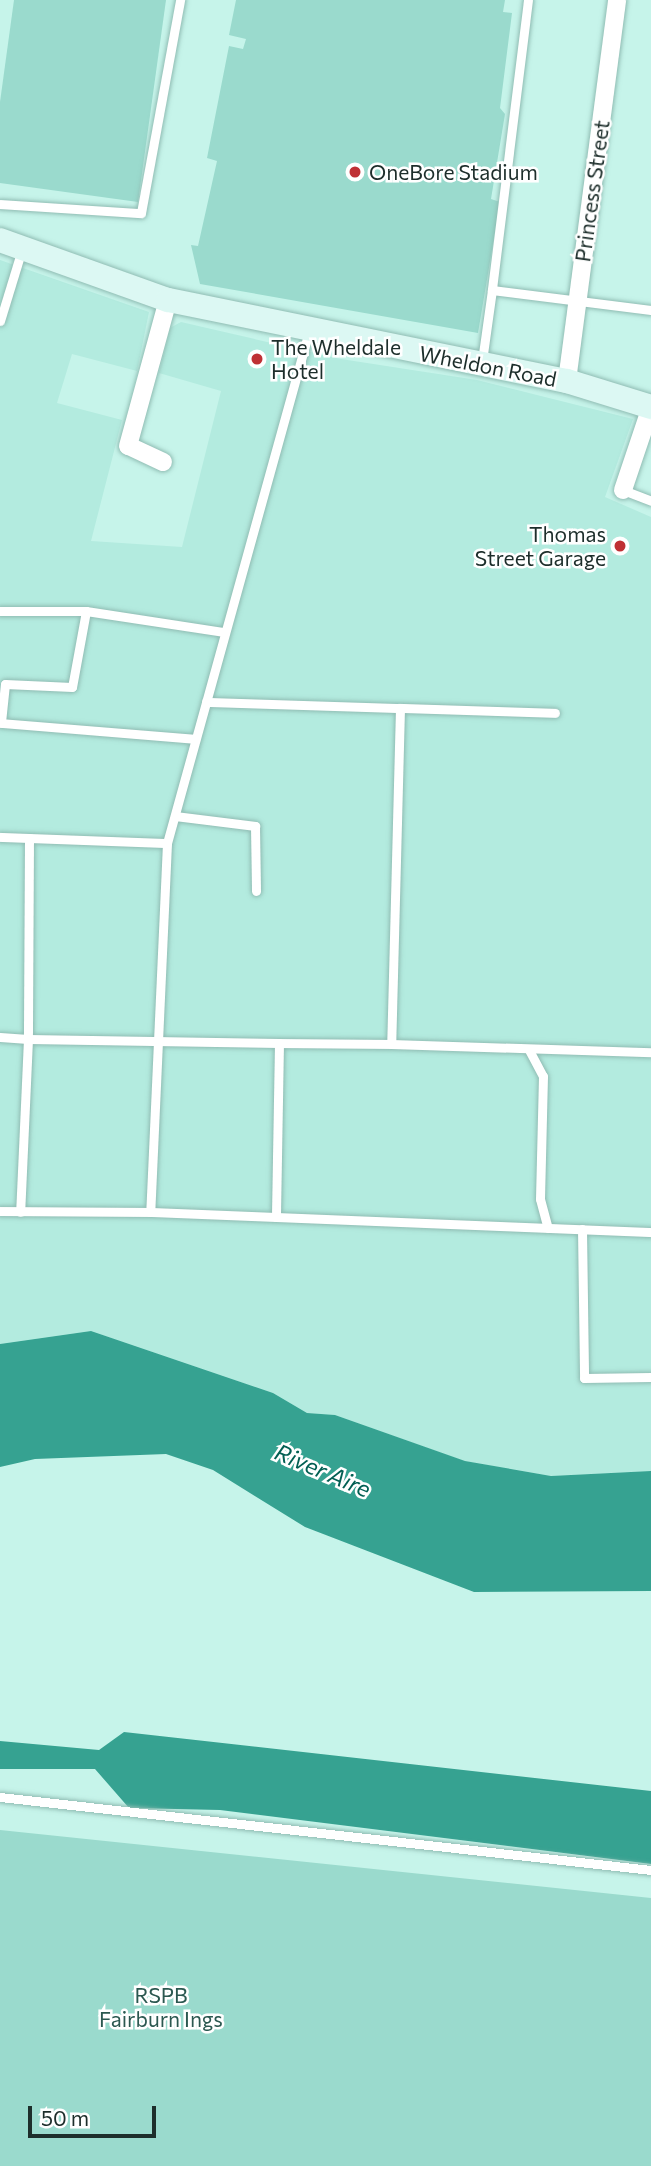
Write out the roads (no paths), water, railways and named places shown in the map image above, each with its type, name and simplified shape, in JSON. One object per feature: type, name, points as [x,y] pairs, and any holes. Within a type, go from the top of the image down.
[{"type":"street","name":"Princess Street","points":[[568,381],[617,0]]},
{"type":"street","name":"Wheldon Road","points":[[11,245],[168,300],[309,331],[568,381],[651,407]]},
{"type":"street","points":[[163,462],[128,446],[168,300]]},
{"type":"street","points":[[623,490],[651,407]]},
{"type":"lane","points":[[0,204],[141,214],[180,0]]},
{"type":"lane","points":[[482,365],[528,0]]},
{"type":"lane","points":[[0,321],[11,245]]},
{"type":"lane","points":[[492,290],[651,310]]},
{"type":"lane","points":[[150,1212],[167,844],[309,331]]},
{"type":"lane","points":[[623,490],[651,501]]},
{"type":"lane","points":[[0,611],[86,611],[224,632]]},
{"type":"lane","points":[[86,611],[72,687],[5,684],[1,723],[195,739]]},
{"type":"lane","points":[[206,702],[555,713]]},
{"type":"lane","points":[[391,1044],[400,708]]},
{"type":"lane","points":[[175,816],[255,826],[256,891]]},
{"type":"lane","points":[[0,837],[167,844]]},
{"type":"lane","points":[[20,1212],[28,1039],[29,838]]},
{"type":"lane","points":[[0,1037],[651,1052]]},
{"type":"lane","points":[[276,1217],[279,1043]]},
{"type":"lane","points":[[529,1050],[543,1076],[540,1199],[548,1228]]},
{"type":"lane","points":[[0,1211],[150,1212],[651,1232]]},
{"type":"lane","points":[[582,1229],[584,1378],[651,1377]]},
{"type":"lane","points":[[0,1797],[651,1870]]},
{"type":"water","name":"River Aire","points":[[91,1331],[273,1393],[307,1413],[335,1415],[465,1461],[551,1476],[651,1471],[651,1591],[474,1592],[305,1527],[213,1470],[166,1454],[35,1459],[0,1467],[0,1344]]},
{"type":"water","points":[[124,1732],[651,1791],[651,1864],[220,1810],[129,1808],[95,1769],[0,1769],[0,1741],[99,1750]]},
{"type":"place","name":"OneBore Stadium","points":[[355,172]]},
{"type":"place","name":"The Wheldale Hotel","points":[[257,359]]},
{"type":"place","name":"Thomas Street Garage","points":[[620,546]]},
{"type":"park label","name":"RSPB Fairburn Ings","points":[[161,2007]]}]
